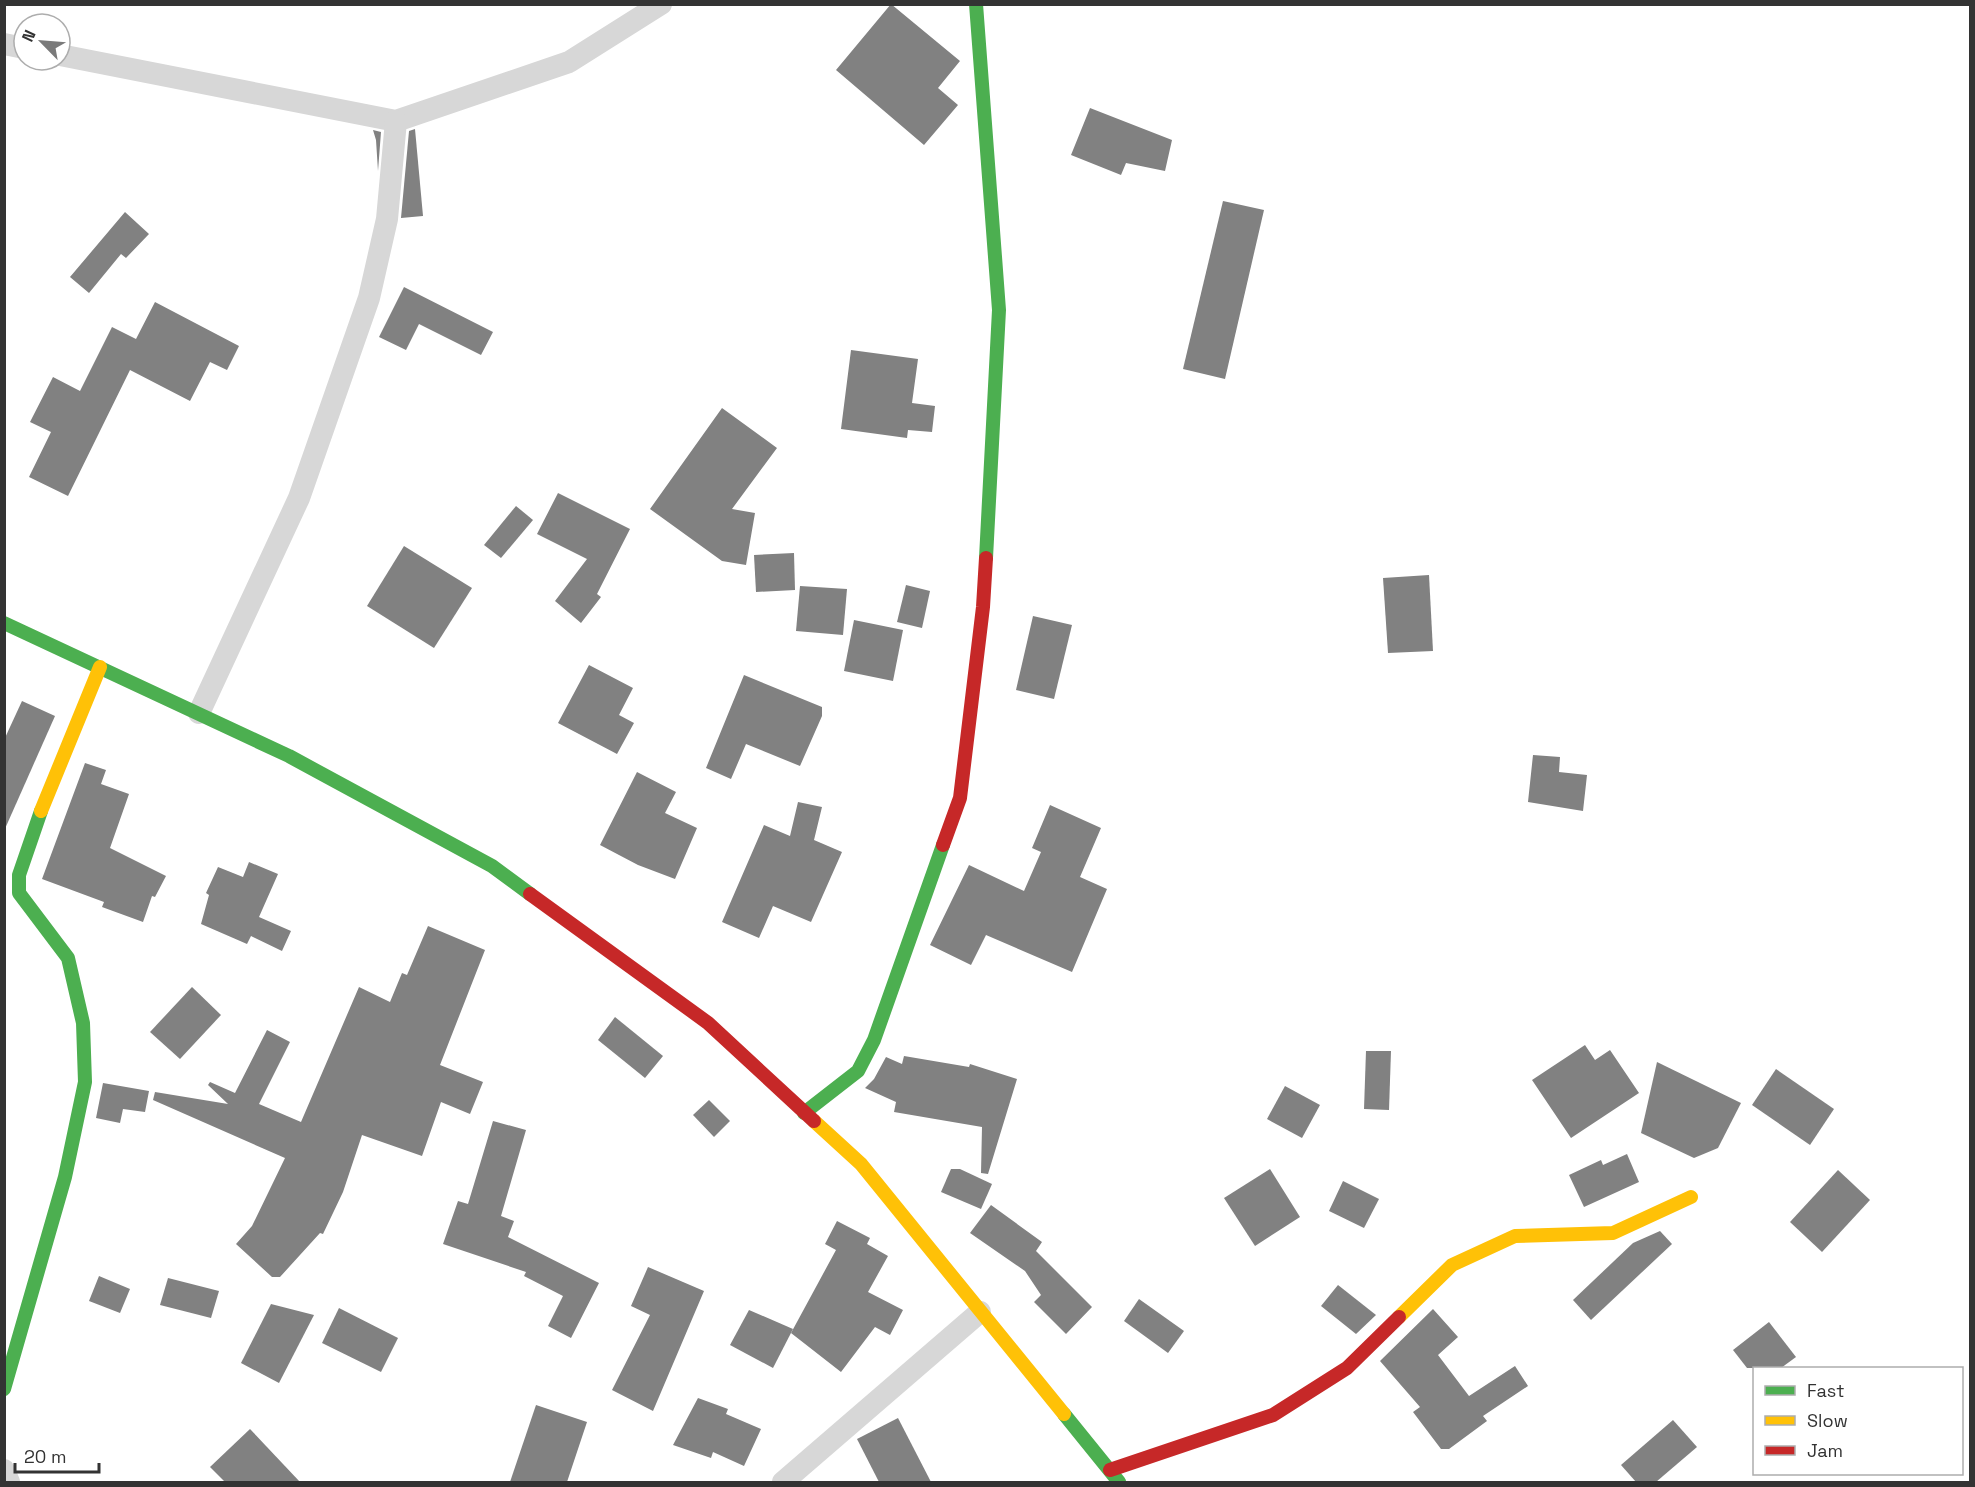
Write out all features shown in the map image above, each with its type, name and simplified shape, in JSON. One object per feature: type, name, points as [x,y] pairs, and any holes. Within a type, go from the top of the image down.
[{"type":"street","points":[[72,57],[396,121],[569,62],[661,4]]},
{"type":"street","points":[[804,1113],[858,1071],[874,1040],[960,798],[983,606],[999,310],[976,4]]},
{"type":"street","points":[[199,713],[299,498],[369,297],[387,219],[396,121]]},
{"type":"street","points":[[4,622],[289,756],[492,866],[708,1023],[861,1164],[1119,1482]]},
{"type":"street","points":[[4,1389],[66,1177],[85,1082],[83,1023],[68,958],[19,893],[19,875],[27,846],[100,667]]},
{"type":"street","points":[[1110,1470],[1274,1415],[1347,1368],[1452,1265],[1515,1236],[1613,1233],[1690,1197]]},
{"type":"street","points":[[783,1482],[980,1312]]},
{"type":"street","points":[[4,1470],[9,1482]]},
{"type":"building","points":[[891,4],[960,61],[938,88],[958,105],[924,145],[836,70]]},
{"type":"building","points":[[1090,108],[1172,140],[1165,171],[1126,163],[1121,175],[1071,155]]},
{"type":"building","points":[[415,129],[423,216],[401,218],[409,131]]},
{"type":"building","points":[[373,130],[381,132],[378,171],[376,140]]},
{"type":"building","points":[[1223,201],[1264,210],[1225,379],[1183,369]]},
{"type":"building","points":[[125,212],[149,234],[126,258],[121,254],[89,293],[70,277]]},
{"type":"building","points":[[404,287],[493,332],[481,355],[419,324],[406,350],[379,337]]},
{"type":"building","points":[[155,302],[239,346],[227,370],[210,362],[190,401],[130,370],[68,496],[29,477],[51,432],[30,422],[53,377],[80,391],[112,327],[136,339]]},
{"type":"building","points":[[851,350],[918,359],[912,403],[935,406],[932,432],[908,430],[907,438],[841,429]]},
{"type":"building","points":[[722,408],[777,448],[732,509],[755,513],[746,565],[722,561],[650,509]]},
{"type":"building","points":[[558,493],[630,529],[597,594],[601,597],[581,623],[555,601],[587,559],[537,534]]},
{"type":"building","points":[[516,506],[533,520],[501,558],[484,545]]},
{"type":"building","points":[[404,546],[472,588],[434,648],[367,606]]},
{"type":"building","points":[[794,553],[795,590],[756,592],[754,555]]},
{"type":"building","points":[[1429,575],[1433,651],[1388,653],[1383,578]]},
{"type":"building","points":[[906,585],[930,591],[922,628],[897,622]]},
{"type":"building","points":[[800,586],[847,589],[843,635],[796,631]]},
{"type":"building","points":[[1033,616],[1072,625],[1054,699],[1016,690]]},
{"type":"building","points":[[854,620],[903,630],[893,681],[844,671]]},
{"type":"building","points":[[589,665],[633,688],[619,715],[634,723],[617,754],[558,723]]},
{"type":"building","points":[[744,675],[822,707],[822,716],[800,766],[746,744],[731,779],[706,768]]},
{"type":"building","points":[[22,701],[55,716],[4,831],[4,740]]},
{"type":"building","points":[[1533,755],[1560,757],[1559,772],[1587,775],[1583,811],[1528,802]]},
{"type":"building","points":[[85,763],[106,770],[101,784],[129,794],[110,848],[166,876],[155,897],[152,896],[143,922],[102,907],[104,902],[42,879]]},
{"type":"building","points":[[637,772],[676,792],[665,813],[697,828],[675,879],[638,865],[600,845]]},
{"type":"building","points":[[798,802],[822,807],[814,840],[842,852],[811,922],[773,906],[759,938],[722,922],[764,825],[790,836]]},
{"type":"building","points":[[1050,805],[1101,828],[1080,877],[1107,889],[1072,972],[986,935],[971,965],[930,945],[969,865],[1024,891],[1041,852],[1032,848]]},
{"type":"building","points":[[249,862],[278,874],[259,917],[291,931],[282,951],[251,936],[247,944],[201,924],[209,895],[206,893],[218,867],[243,877]]},
{"type":"building","points":[[428,926],[485,950],[440,1065],[483,1082],[470,1114],[441,1102],[422,1156],[362,1135],[343,1192],[323,1234],[320,1233],[280,1277],[272,1277],[236,1244],[252,1226],[285,1158],[153,1100],[155,1092],[228,1104],[208,1085],[210,1082],[235,1093],[267,1030],[290,1042],[259,1104],[301,1122],[359,987],[390,1002],[402,973],[407,975]]},
{"type":"building","points":[[192,987],[221,1015],[180,1059],[150,1032]]},
{"type":"building","points":[[615,1017],[663,1056],[645,1078],[598,1040]]},
{"type":"building","points":[[1585,1045],[1595,1060],[1610,1050],[1639,1093],[1571,1138],[1532,1080]]},
{"type":"building","points":[[1366,1051],[1391,1051],[1389,1110],[1364,1109]]},
{"type":"building","points":[[904,1056],[969,1067],[970,1064],[1017,1079],[988,1174],[981,1173],[982,1127],[894,1112],[896,1102],[865,1088],[874,1079],[886,1057],[902,1064]]},
{"type":"building","points":[[1657,1062],[1741,1103],[1718,1148],[1694,1158],[1641,1133]]},
{"type":"building","points":[[1776,1069],[1834,1109],[1810,1145],[1752,1105]]},
{"type":"building","points":[[103,1083],[149,1091],[145,1112],[123,1109],[120,1123],[96,1118]]},
{"type":"building","points":[[1285,1086],[1320,1105],[1302,1138],[1267,1119]]},
{"type":"building","points":[[709,1100],[730,1121],[714,1137],[693,1115]]},
{"type":"building","points":[[493,1121],[526,1130],[501,1216],[514,1221],[508,1237],[599,1283],[571,1338],[548,1326],[563,1296],[524,1276],[526,1272],[443,1244],[458,1201],[468,1204]]},
{"type":"building","points":[[1627,1154],[1639,1182],[1584,1207],[1569,1175],[1601,1160],[1603,1165]]},
{"type":"building","points":[[951,1169],[960,1169],[992,1184],[981,1209],[941,1192]]},
{"type":"building","points":[[1270,1169],[1300,1217],[1255,1246],[1224,1198]]},
{"type":"building","points":[[1838,1170],[1870,1200],[1822,1252],[1790,1222]]},
{"type":"building","points":[[1343,1181],[1379,1199],[1364,1228],[1329,1211]]},
{"type":"building","points":[[991,1205],[1042,1242],[1036,1251],[1092,1307],[1066,1334],[1034,1302],[1041,1295],[1025,1271],[970,1233]]},
{"type":"building","points":[[837,1221],[870,1238],[867,1244],[888,1256],[868,1292],[903,1310],[890,1335],[875,1327],[841,1372],[791,1333],[836,1250],[825,1244]]},
{"type":"building","points":[[1660,1231],[1672,1244],[1591,1320],[1573,1300],[1633,1243]]},
{"type":"building","points":[[648,1267],[704,1291],[653,1411],[612,1390],[650,1315],[631,1306]]},
{"type":"building","points":[[99,1276],[130,1289],[120,1313],[89,1301]]},
{"type":"building","points":[[168,1278],[219,1291],[211,1318],[160,1305]]},
{"type":"building","points":[[1338,1285],[1376,1315],[1356,1334],[1321,1306]]},
{"type":"building","points":[[1139,1299],[1184,1331],[1168,1353],[1124,1321]]},
{"type":"building","points":[[271,1304],[314,1315],[279,1383],[241,1363]]},
{"type":"building","points":[[339,1308],[398,1338],[381,1372],[322,1343]]},
{"type":"building","points":[[1433,1309],[1458,1337],[1438,1355],[1469,1396],[1515,1366],[1528,1386],[1483,1416],[1487,1421],[1449,1449],[1441,1449],[1413,1412],[1420,1407],[1380,1361]]},
{"type":"building","points":[[749,1310],[793,1329],[773,1368],[730,1345]]},
{"type":"building","points":[[1769,1322],[1796,1357],[1782,1367],[1747,1368],[1733,1350]]},
{"type":"building","points":[[698,1398],[728,1409],[726,1414],[761,1429],[744,1466],[713,1452],[711,1458],[673,1445]]},
{"type":"building","points":[[536,1405],[587,1422],[567,1482],[510,1482]]},
{"type":"building","points":[[898,1418],[931,1482],[879,1482],[857,1439]]},
{"type":"building","points":[[1673,1420],[1697,1447],[1656,1482],[1636,1482],[1621,1465]]},
{"type":"building","points":[[250,1429],[300,1482],[225,1482],[210,1467]]},
{"type":"traffic: fast","points":[[976,4],[999,310],[986,558]]},
{"type":"traffic: fast","points":[[4,623],[289,756],[492,866],[530,894]]},
{"type":"traffic: fast","points":[[4,1389],[65,1177],[85,1082],[83,1023],[68,958],[19,893],[19,875],[41,811]]},
{"type":"traffic: fast","points":[[804,1113],[858,1071],[874,1040],[943,845]]},
{"type":"traffic: fast","points":[[1064,1414],[1119,1482]]},
{"type":"traffic: slow","points":[[41,811],[100,667]]},
{"type":"traffic: slow","points":[[814,1121],[861,1164],[1064,1414]]},
{"type":"traffic: slow","points":[[1399,1317],[1452,1265],[1515,1236],[1613,1233],[1691,1197]]},
{"type":"traffic: jam","points":[[943,845],[960,798],[983,607],[986,558]]},
{"type":"traffic: jam","points":[[530,894],[708,1023],[814,1121]]},
{"type":"traffic: jam","points":[[1110,1470],[1273,1415],[1347,1368],[1399,1317]]}]
